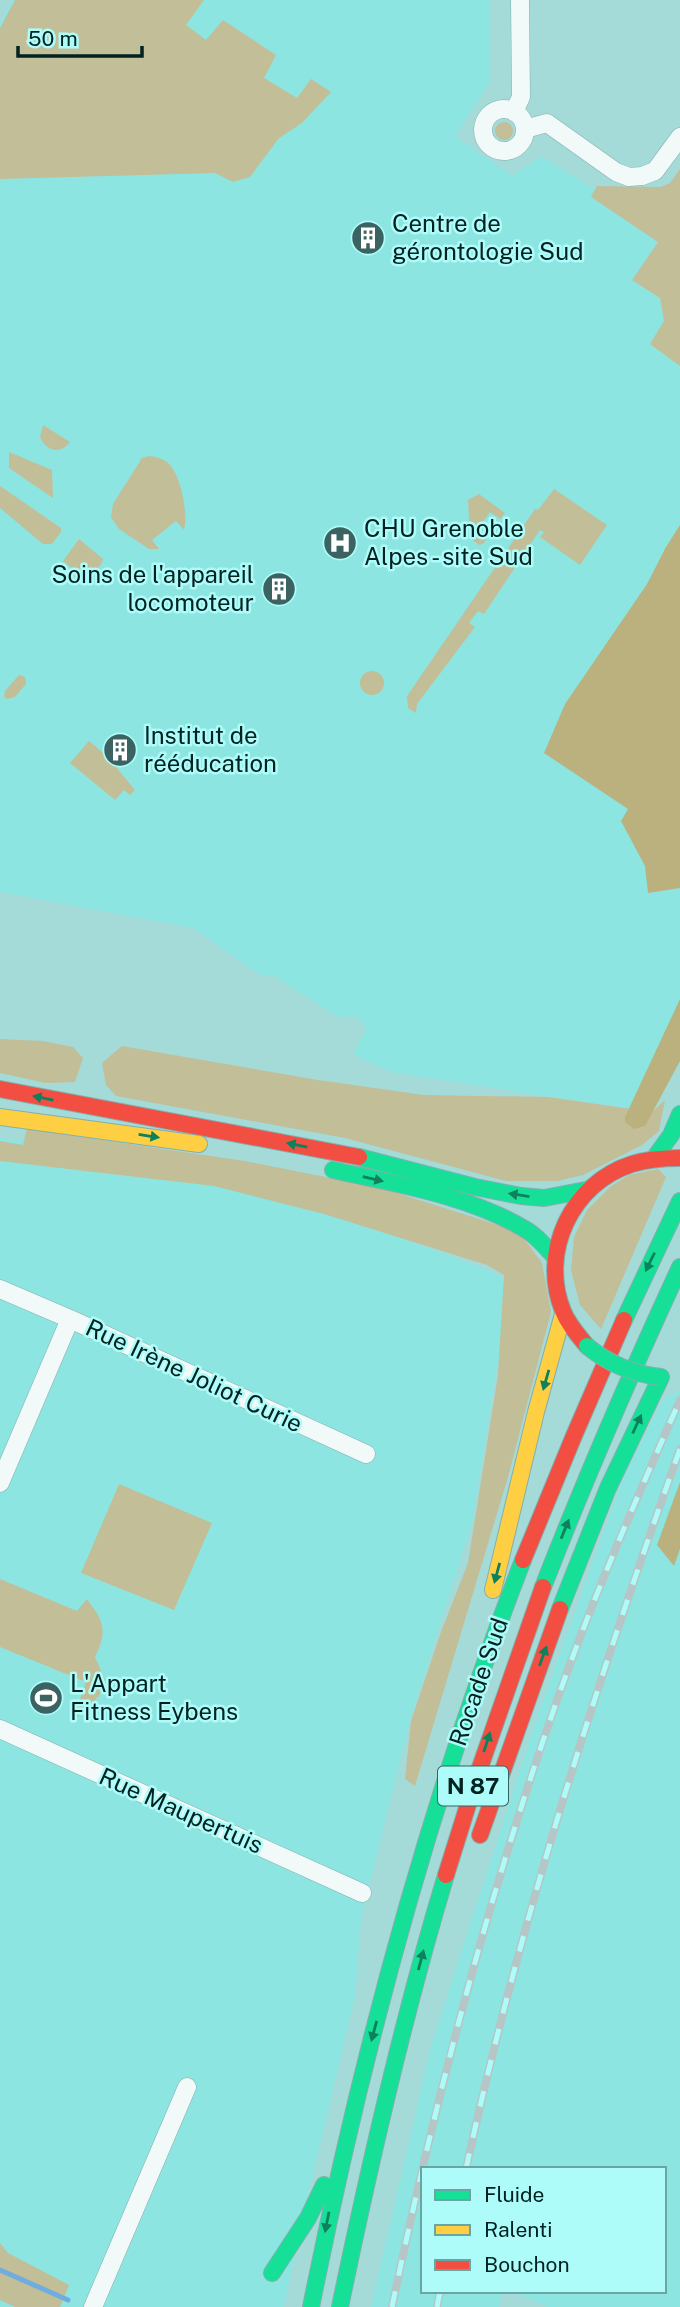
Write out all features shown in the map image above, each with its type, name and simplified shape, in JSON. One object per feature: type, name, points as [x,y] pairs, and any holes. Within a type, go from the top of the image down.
[{"type":"main road","points":[[0,1089],[371,1159],[521,1196],[544,1198],[586,1190]]},
{"type":"main road","points":[[655,1157],[671,1135],[680,1114]]},
{"type":"main road","points":[[0,1117],[217,1147]]},
{"type":"main road","points":[[473,1856],[540,1663],[615,1473],[668,1377],[649,1377],[622,1370],[598,1356],[587,1346],[564,1314],[557,1286],[555,1257],[562,1229],[586,1190],[617,1170],[655,1157],[679,1158]]},
{"type":"main road","points":[[323,1168],[431,1192],[495,1214],[530,1232],[555,1257]]},
{"type":"main road","name":"Rocade Sud","points":[[311,2307],[347,2132],[424,1847],[488,1652],[610,1348],[680,1201]]},
{"type":"main road","name":"Rocade Sud","points":[[340,2307],[374,2145],[428,1932],[464,1812],[504,1690],[553,1558],[598,1449],[680,1267]]},
{"type":"main road","points":[[424,1847],[536,1412],[564,1314]]},
{"type":"main road","points":[[374,2145],[443,1941]]},
{"type":"main road","points":[[272,2273],[311,2211],[347,2132]]},
{"type":"street","points":[[514,112],[521,97],[520,0]]},
{"type":"street","points":[[501,110],[514,112],[524,122],[525,128],[522,142],[511,150],[498,150],[487,142],[484,129],[489,117],[501,110]]},
{"type":"street","points":[[525,128],[547,123],[616,172],[629,177],[655,171],[680,137]]},
{"type":"street","points":[[0,1289],[70,1319]]},
{"type":"street","name":"Rue Irène Joliot Curie","points":[[0,1483],[70,1319],[366,1454]]},
{"type":"street","name":"Rue Maupertuis","points":[[0,1729],[362,1893]]},
{"type":"street","points":[[93,2307],[187,2087]]},
{"type":"shaded area","name":"CHU Grenoble Alpes - site Sud","points":[[13,0],[489,0],[490,82],[455,136],[512,176],[541,156],[597,191],[680,193],[680,1059],[652,1112],[391,1072],[353,1054],[366,1030],[364,1023],[353,1016],[338,1017],[274,976],[260,975],[193,928],[0,892],[0,24]]},
{"type":"shaded area","points":[[15,0],[204,0],[186,25],[206,40],[223,20],[276,55],[264,78],[297,98],[311,79],[331,92],[302,123],[279,138],[250,177],[233,182],[215,173],[0,179],[0,28]]},
{"type":"shaded area","points":[[500,122],[508,122],[513,131],[511,138],[500,140],[495,135],[495,127]]},
{"type":"shaded area","points":[[680,169],[680,366],[650,344],[664,321],[660,298],[632,280],[658,242],[591,197],[597,186],[661,187],[670,183]]},
{"type":"shaded area","points":[[43,425],[70,442],[62,449],[49,448],[40,437]]},
{"type":"shaded area","points":[[9,452],[52,470],[53,498],[9,468]]},
{"type":"shaded area","points":[[149,456],[169,463],[179,482],[185,508],[184,530],[176,521],[152,540],[159,549],[149,549],[119,529],[111,517],[113,504],[142,458]]},
{"type":"shaded area","points":[[0,486],[61,528],[52,544],[43,544],[0,508]]},
{"type":"shaded area","points":[[554,489],[607,525],[580,565],[540,537],[544,532],[540,530],[484,614],[478,611],[469,623],[475,627],[417,704],[416,713],[408,708],[407,696],[535,509],[538,510]]},
{"type":"shaded area","points":[[479,494],[505,513],[500,519],[490,512],[478,529],[488,536],[484,543],[479,545],[470,538],[468,500]]},
{"type":"shaded area","points":[[680,525],[680,888],[648,893],[645,866],[621,821],[628,809],[544,753],[565,704],[647,584]]},
{"type":"shaded area","points":[[79,539],[103,559],[89,578],[85,578],[63,561]]},
{"type":"shaded area","points":[[372,671],[381,674],[384,683],[381,692],[372,695],[363,692],[360,683],[363,674]]},
{"type":"shaded area","points":[[19,675],[25,677],[26,684],[15,697],[7,699],[4,697],[5,691]]},
{"type":"shaded area","points":[[89,741],[107,756],[135,790],[130,795],[124,790],[115,800],[70,763]]},
{"type":"shaded area","points":[[680,999],[680,1061],[645,1126],[634,1129],[625,1122],[625,1117]]},
{"type":"shaded area","points":[[0,1039],[43,1041],[73,1047],[83,1058],[75,1082],[46,1083],[0,1073]]},
{"type":"shaded area","points":[[122,1046],[318,1080],[424,1095],[548,1097],[652,1112],[665,1100],[659,1131],[642,1145],[583,1175],[557,1181],[506,1181],[345,1138],[116,1096],[106,1085],[102,1063]]},
{"type":"shaded area","points":[[27,1129],[245,1161],[381,1188],[514,1230],[542,1263],[551,1312],[508,1477],[415,1786],[405,1779],[411,1721],[468,1563],[498,1375],[504,1275],[487,1265],[324,1214],[214,1186],[0,1161],[0,1141],[23,1145]]},
{"type":"shaded area","points":[[0,1138],[185,1163],[502,1276],[505,1289],[502,1335],[472,1523],[410,1720],[361,1919],[355,1997],[284,2307],[0,2307]]},
{"type":"shaded area","points":[[658,1169],[666,1177],[601,1329],[580,1305],[571,1270],[574,1237],[587,1210],[610,1187],[629,1175]]},
{"type":"shaded area","points":[[680,1391],[680,2307],[549,2307],[515,2293],[666,2293],[666,2167],[421,2167],[421,2293],[502,2293],[499,2307],[371,2307],[431,2046],[538,1714],[625,1473],[664,1398]]},
{"type":"shaded area","points":[[680,1482],[680,1549],[674,1566],[657,1545]]},
{"type":"shaded area","points":[[119,1484],[212,1523],[174,1610],[81,1573]]},
{"type":"shaded area","points":[[0,1579],[77,1611],[87,1599],[97,1614],[103,1633],[95,1657],[105,1680],[99,1696],[72,1722],[86,1682],[0,1647]]},
{"type":"shaded area","points":[[0,2243],[8,2253],[69,2285],[60,2307],[15,2307],[0,2300]]},
{"type":"waterway","points":[[0,2270],[68,2300]]},
{"type":"railway","points":[[423,2167],[463,2005],[529,1782],[598,1592],[680,1400]]},
{"type":"railway","points":[[466,2167],[510,1986],[561,1806],[680,1449]]},
{"type":"railway","points":[[392,2307],[421,2174]]},
{"type":"railway","points":[[437,2307],[440,2293]]},
{"type":"traffic: fast","points":[[655,1157],[671,1135],[680,1114]]},
{"type":"traffic: fast","points":[[359,1157],[521,1196],[544,1198],[586,1190]]},
{"type":"traffic: fast","points":[[333,1170],[408,1186],[483,1209],[528,1231],[555,1257]]},
{"type":"traffic: fast","points":[[624,1320],[680,1201]]},
{"type":"traffic: fast","points":[[543,1587],[609,1426],[680,1267]]},
{"type":"traffic: fast","points":[[587,1346],[621,1367],[661,1377]]},
{"type":"traffic: fast","points":[[560,1609],[608,1488],[661,1377]]},
{"type":"traffic: fast","points":[[311,2307],[352,2117],[401,1929],[457,1743],[523,1560]]},
{"type":"traffic: fast","points":[[340,2307],[388,2090],[446,1875]]},
{"type":"traffic: fast","points":[[272,2273],[308,2218],[324,2185]]},
{"type":"traffic: slow","points":[[0,1117],[199,1144]]},
{"type":"traffic: slow","points":[[493,1590],[563,1314]]},
{"type":"traffic: jam","points":[[0,1089],[359,1157]]},
{"type":"traffic: jam","points":[[587,1346],[565,1316],[557,1289],[555,1266],[558,1244],[566,1222],[577,1203],[611,1173],[644,1161],[680,1158]]},
{"type":"traffic: jam","points":[[523,1560],[624,1320]]},
{"type":"traffic: jam","points":[[446,1875],[477,1776],[543,1587]]},
{"type":"traffic: jam","points":[[480,1835],[560,1609]]},
{"type":"place","name":"Centre de gérontologie Sud","points":[[368,238]]},
{"type":"place","name":"CHU Grenoble Alpes - site Sud","points":[[340,543]]},
{"type":"place","name":"Soins de l'appareil locomoteur","points":[[279,589]]},
{"type":"place","name":"Institut de rééducation","points":[[120,750]]},
{"type":"place","name":"L'Appart Fitness Eybens","points":[[46,1698]]}]
